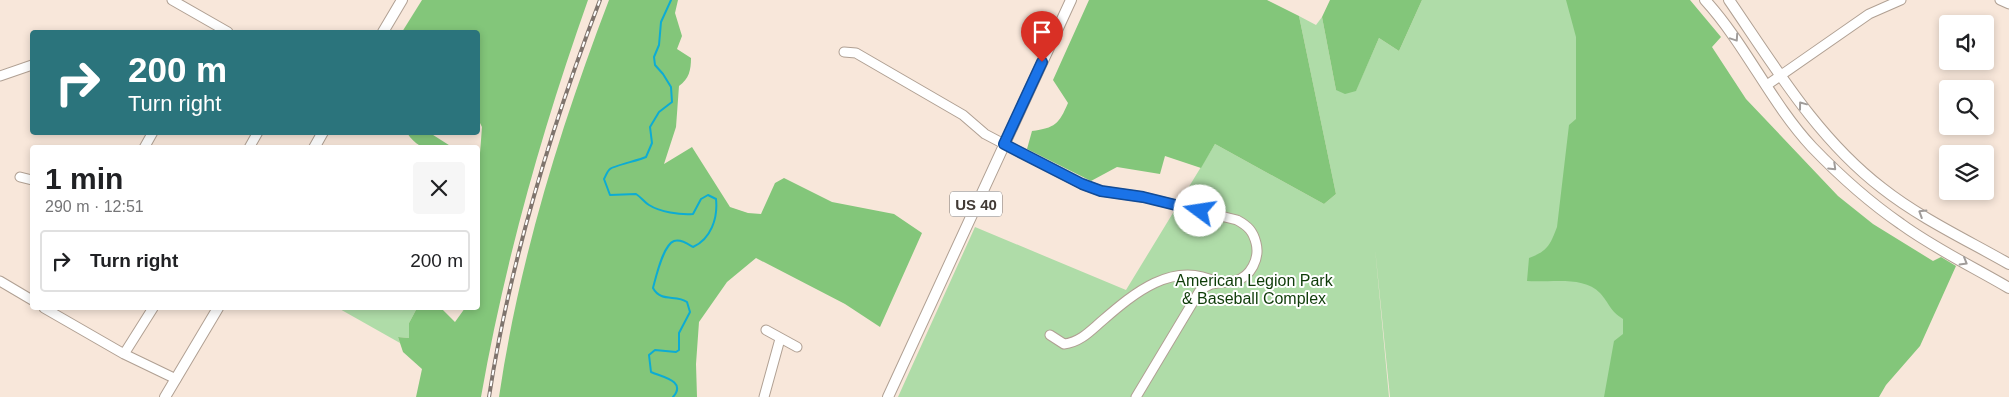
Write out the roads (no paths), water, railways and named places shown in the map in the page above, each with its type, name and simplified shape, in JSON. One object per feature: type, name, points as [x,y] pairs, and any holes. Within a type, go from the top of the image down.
[{"type":"main road","points":[[384,30],[402,0]]},
{"type":"main road","name":"US 40","points":[[888,397],[1071,0]]},
{"type":"main road","points":[[1705,0],[1723,19],[1811,146],[1847,181],[1902,225],[2009,288]]},
{"type":"main road","points":[[1729,0],[1801,104],[1830,139],[1882,188],[2009,264]]},
{"type":"main road","points":[[165,397],[217,310]]},
{"type":"street","points":[[172,0],[214,29]]},
{"type":"street","points":[[1767,85],[1780,74],[1869,14],[1901,0]]},
{"type":"street","points":[[2000,0],[2009,4]]},
{"type":"street","points":[[844,52],[856,54],[916,87],[963,116],[985,134],[1082,184],[1101,191],[1143,197],[1237,220],[1248,226],[1254,235],[1258,250],[1255,262],[1248,274],[1236,281],[1216,282],[1205,286],[1199,292],[1136,397]]},
{"type":"street","points":[[0,76],[30,66]]},
{"type":"street","points":[[20,177],[30,180]]},
{"type":"street","points":[[1050,335],[1064,344],[1082,338],[1138,291],[1168,277],[1196,275],[1216,282]]},
{"type":"street","points":[[0,281],[30,299]]},
{"type":"street","points":[[51,310],[124,354],[176,378]]},
{"type":"street","points":[[124,354],[152,310]]},
{"type":"street","points":[[766,330],[797,347]]},
{"type":"street","points":[[764,397],[780,339]]},
{"type":"waterway","points":[[671,0],[661,22],[659,45],[654,57],[655,65],[671,87],[672,102],[659,112],[650,127],[652,143],[646,157],[612,168],[604,179],[610,195],[636,194],[649,205],[659,210],[670,212],[693,214],[701,199],[708,195],[716,199],[716,213],[709,233],[693,247],[679,241],[674,241],[670,244],[666,248],[660,262],[653,288],[656,293],[664,297],[687,302],[690,312],[679,333],[679,350],[676,352],[655,350],[649,355],[651,372],[675,383],[677,392],[673,397]]},
{"type":"railway","points":[[489,397],[508,296],[520,245],[549,146],[600,0]]},
{"type":"park label","name":"American Legion Park & Baseball Complex","points":[[1254,289]]}]
